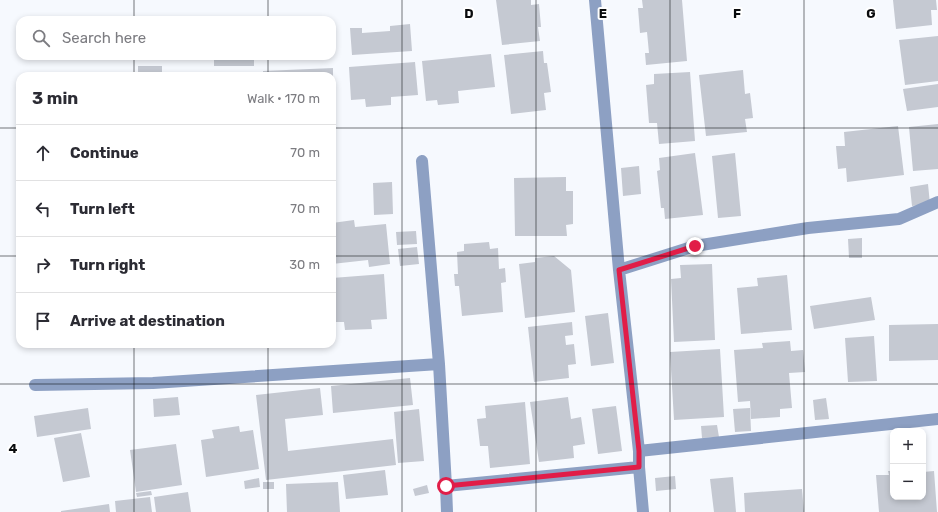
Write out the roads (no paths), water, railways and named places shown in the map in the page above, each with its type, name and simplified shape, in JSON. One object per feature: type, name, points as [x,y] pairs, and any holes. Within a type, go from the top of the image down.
[{"type":"street","points":[[595,0],[619,270],[639,451],[643,512]]},
{"type":"street","points":[[422,161],[439,364],[447,512]]},
{"type":"street","points":[[619,270],[695,246],[808,228],[900,219],[938,202]]},
{"type":"street","points":[[35,385],[152,383],[439,364]]},
{"type":"street","points":[[639,451],[938,419]]},
{"type":"street","points":[[446,486],[639,467]]}]
